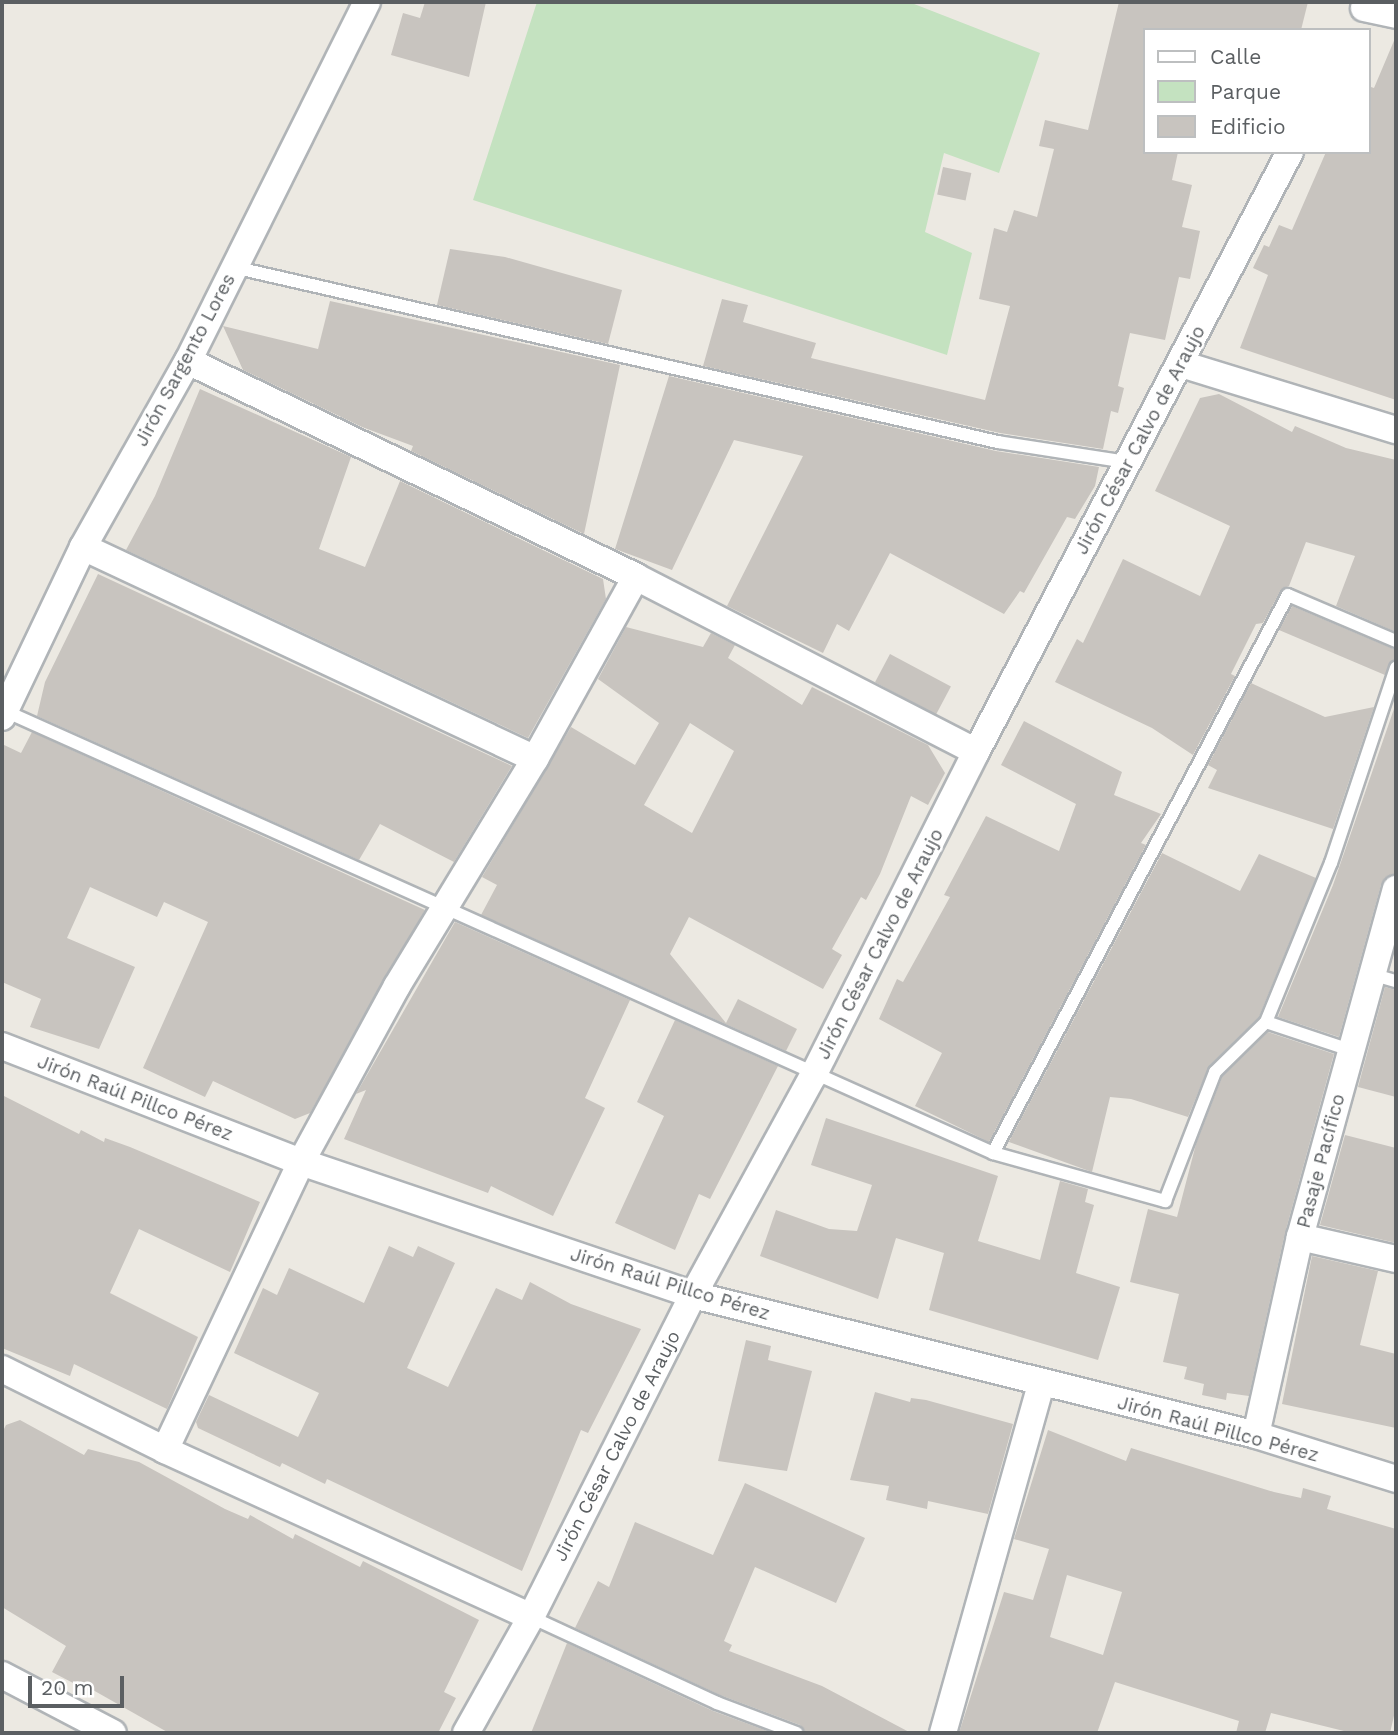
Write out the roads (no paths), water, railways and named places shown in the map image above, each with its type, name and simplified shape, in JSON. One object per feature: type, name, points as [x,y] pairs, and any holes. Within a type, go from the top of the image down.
[{"type":"street","name":"Jirón Sargento Lores","points":[[3,714],[83,547],[188,361],[367,2]]},
{"type":"street","points":[[1362,13],[1396,15]]},
{"type":"street","name":"Jirón César Calvo de Araujo","points":[[466,1733],[531,1617],[693,1295],[813,1076],[975,752],[1289,154]]},
{"type":"street","points":[[188,361],[636,577],[975,752]]},
{"type":"street","points":[[1181,363],[1396,430]]},
{"type":"street","points":[[83,547],[535,759]]},
{"type":"street","points":[[165,1450],[301,1162],[397,986],[535,759],[636,577]]},
{"type":"street","name":"Pasaje Pacífico","points":[[1256,1435],[1300,1237],[1370,974],[1396,889]]},
{"type":"street","name":"Jirón Raúl Pillco Pérez","points":[[2,1046],[301,1162],[693,1295],[1041,1384],[1256,1435],[1396,1479]]},
{"type":"street","points":[[1300,1237],[1396,1259]]},
{"type":"street","points":[[2,1369],[165,1450],[531,1617]]},
{"type":"street","points":[[943,1733],[1041,1384]]},
{"type":"street","points":[[2,1675],[113,1733]]},
{"type":"lane","points":[[233,267],[998,442],[1127,462]]},
{"type":"lane","points":[[993,1153],[1288,595],[1396,641]]},
{"type":"lane","points":[[3,714],[446,908],[813,1076],[993,1153],[1165,1201],[1215,1072],[1266,1022],[1331,863],[1396,667]]},
{"type":"lane","points":[[1370,974],[1396,981]]},
{"type":"lane","points":[[1266,1022],[1350,1050]]},
{"type":"lane","points":[[531,1617],[717,1703],[797,1733]]}]
